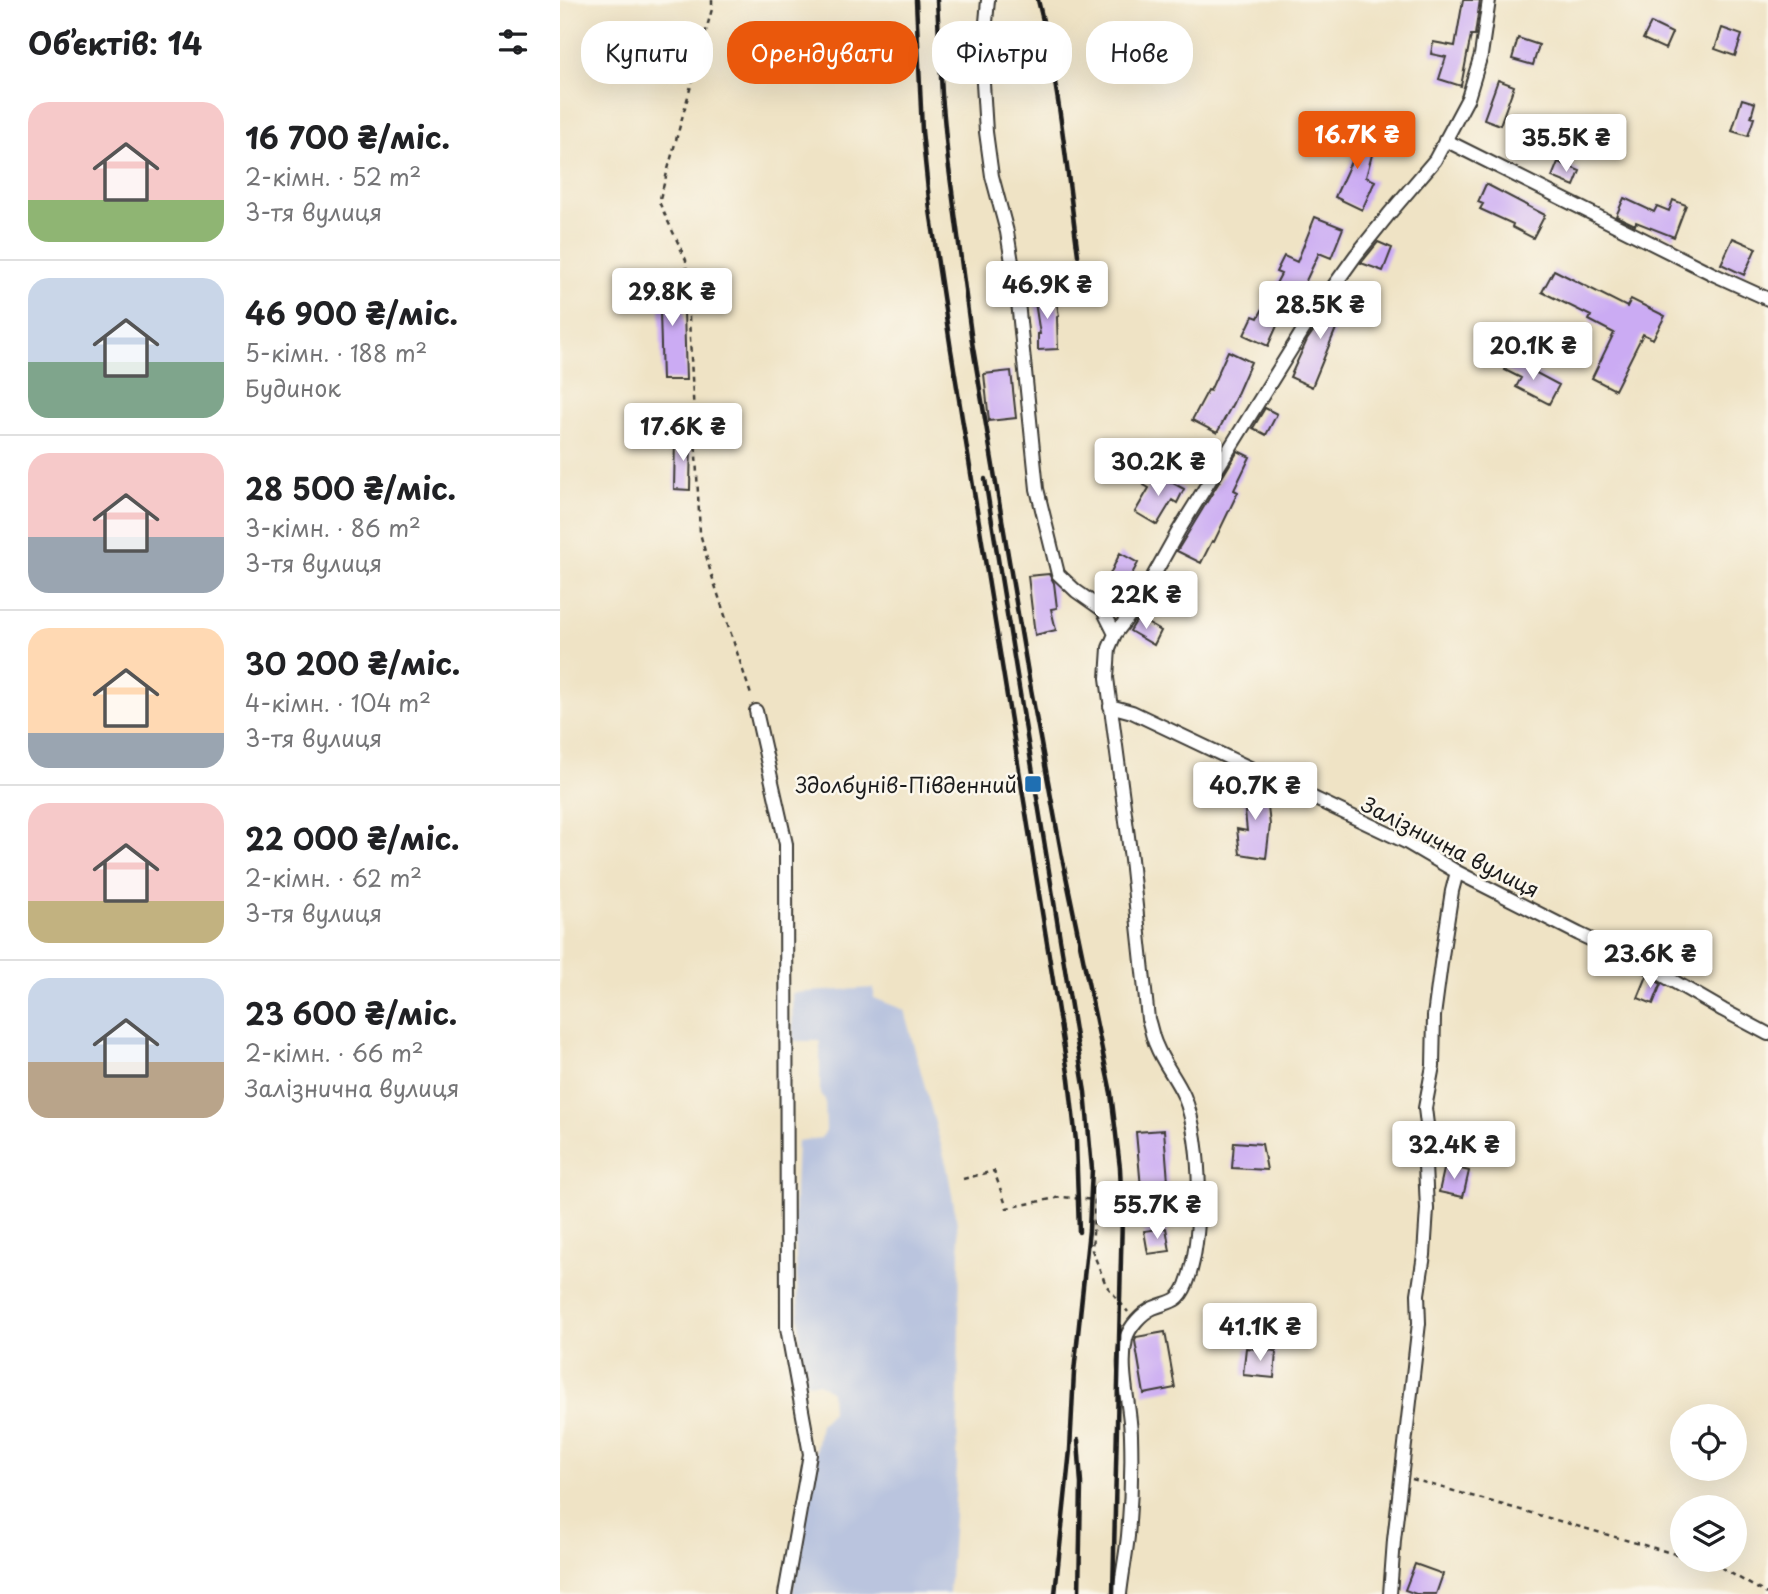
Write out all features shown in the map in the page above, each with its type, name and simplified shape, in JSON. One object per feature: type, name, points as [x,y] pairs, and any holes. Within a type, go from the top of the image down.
[{"type":"street","points":[[988,0],[982,67],[986,132],[992,176],[1007,232],[1017,292],[1037,489],[1058,574],[1103,610],[1115,634]]},
{"type":"street","points":[[1120,1594],[1128,1536],[1132,1473],[1123,1360],[1127,1335],[1152,1308],[1173,1303],[1182,1294],[1187,1283],[1196,1234],[1198,1169],[1191,1119],[1184,1095],[1156,1044],[1148,1019],[1131,859],[1107,678],[1109,648],[1115,634],[1136,607],[1179,530],[1310,319],[1364,244],[1435,160],[1468,97],[1481,55],[1489,0]]},
{"type":"street","points":[[1446,140],[1768,299]]},
{"type":"street","name":"Залізнична вулиця","points":[[1110,706],[1132,712],[1394,836],[1457,872],[1647,966],[1768,1034]]},
{"type":"street","points":[[756,711],[786,844],[787,1328],[810,1454],[785,1594]]},
{"type":"street","points":[[1390,1594],[1424,1255],[1428,1133],[1425,1108],[1433,1066],[1434,1016],[1442,956],[1457,872]]},
{"type":"path","points":[[712,0],[712,9],[659,202],[686,260],[700,533],[756,711]]},
{"type":"path","points":[[963,1179],[994,1171],[1007,1208],[1061,1197],[1095,1200],[1092,1250],[1107,1284],[1136,1323]]},
{"type":"path","points":[[1402,1476],[1670,1553]]},
{"type":"path","points":[[1729,1572],[1767,1594]]},
{"type":"shaded area","points":[[874,988],[874,998],[904,1010],[947,1167],[956,1217],[960,1252],[957,1467],[949,1594],[792,1594],[820,1424],[832,1412],[831,1392],[819,1383],[802,1382],[794,1217],[797,1141],[821,1138],[826,1131],[825,1099],[820,1095],[820,1041],[793,1041],[792,993]]},
{"type":"building","points":[[1463,0],[1480,0],[1475,35],[1471,35],[1461,86],[1439,79],[1446,57],[1431,54],[1433,42],[1455,46]]},
{"type":"building","points":[[1651,23],[1672,33],[1665,49],[1643,39]]},
{"type":"building","points":[[1722,28],[1742,35],[1735,56],[1715,49]]},
{"type":"building","points":[[1518,38],[1539,45],[1533,65],[1512,59]]},
{"type":"building","points":[[1498,80],[1514,86],[1500,125],[1484,119]]},
{"type":"building","points":[[1742,99],[1755,103],[1751,117],[1754,118],[1748,136],[1732,131]]},
{"type":"building","points":[[1347,132],[1376,140],[1366,177],[1375,181],[1362,210],[1335,197],[1354,155],[1342,151]]},
{"type":"building","points":[[1558,162],[1580,171],[1574,186],[1552,177]]},
{"type":"building","points":[[1486,184],[1545,215],[1533,238],[1512,227],[1513,224],[1480,209],[1483,204],[1478,202]]},
{"type":"building","points":[[1624,198],[1654,212],[1657,206],[1669,211],[1673,200],[1686,205],[1674,237],[1616,216]]},
{"type":"building","points":[[1315,217],[1343,228],[1331,258],[1319,253],[1304,285],[1300,284],[1280,319],[1268,346],[1244,335],[1253,316],[1258,318],[1281,274],[1276,272],[1284,256],[1297,262]]},
{"type":"building","points":[[1733,238],[1756,248],[1744,275],[1721,264]]},
{"type":"building","points":[[1378,242],[1392,248],[1383,271],[1361,263]]},
{"type":"building","points":[[1554,270],[1627,307],[1631,299],[1665,316],[1653,339],[1643,334],[1615,390],[1592,378],[1614,333],[1589,320],[1591,316],[1542,292]]},
{"type":"building","points":[[659,276],[683,276],[686,380],[662,380]]},
{"type":"building","points":[[1342,290],[1354,297],[1337,326],[1312,387],[1290,377],[1307,340]]},
{"type":"building","points":[[1055,292],[1059,316],[1058,349],[1038,350],[1040,334],[1034,296]]},
{"type":"building","points":[[1228,351],[1251,362],[1217,433],[1192,420],[1208,390],[1210,391]]},
{"type":"building","points":[[1510,359],[1559,385],[1549,404],[1516,387],[1521,378],[1505,370]]},
{"type":"building","points":[[1011,371],[1016,418],[989,421],[984,374]]},
{"type":"building","points":[[1265,408],[1277,414],[1266,435],[1253,428]]},
{"type":"building","points":[[675,437],[691,437],[690,490],[674,489]]},
{"type":"building","points":[[1238,451],[1250,457],[1234,490],[1238,492],[1201,563],[1177,551]]},
{"type":"building","points":[[1151,471],[1184,489],[1177,503],[1172,500],[1157,525],[1135,512],[1149,488],[1144,485]]},
{"type":"building","points":[[1120,553],[1138,563],[1127,583],[1110,574]]},
{"type":"building","points":[[1049,574],[1054,583],[1057,608],[1051,609],[1056,630],[1035,635],[1028,576]]},
{"type":"building","points":[[1163,576],[1191,591],[1180,612],[1152,597]]},
{"type":"building","points":[[1138,618],[1161,631],[1154,645],[1130,631]]},
{"type":"building","points":[[1242,783],[1266,788],[1270,825],[1266,858],[1240,854],[1237,829],[1247,831]]},
{"type":"building","points":[[1647,976],[1661,984],[1653,1004],[1638,998]]},
{"type":"building","points":[[1164,1130],[1170,1207],[1143,1210],[1136,1132]]},
{"type":"building","points":[[1234,1142],[1262,1144],[1267,1170],[1232,1168]]},
{"type":"building","points":[[1445,1165],[1469,1171],[1463,1197],[1439,1192]]},
{"type":"building","points":[[1166,1228],[1170,1251],[1148,1254],[1144,1231]]},
{"type":"building","points":[[1165,1332],[1175,1388],[1144,1394],[1136,1337]]},
{"type":"building","points":[[1246,1348],[1276,1351],[1274,1378],[1243,1375]]},
{"type":"building","points":[[1415,1564],[1443,1574],[1436,1594],[1416,1594],[1405,1590]]},
{"type":"railway","points":[[916,0],[922,131],[930,210],[1069,1079],[1076,1141],[1079,1232]]},
{"type":"railway","points":[[937,0],[948,161],[972,342],[1062,857],[1111,1093],[1120,1168],[1122,1215],[1113,1594]]},
{"type":"railway","points":[[1038,0],[1057,94],[1078,255]]},
{"type":"railway","points":[[985,479],[1085,1092],[1092,1169],[1089,1230],[1074,1372],[1070,1450],[1055,1594]]},
{"type":"railway","points":[[1078,1440],[1081,1484],[1079,1594]]},
{"type":"place","name":"Здолбунів-Південний","points":[[1033,784]]}]
